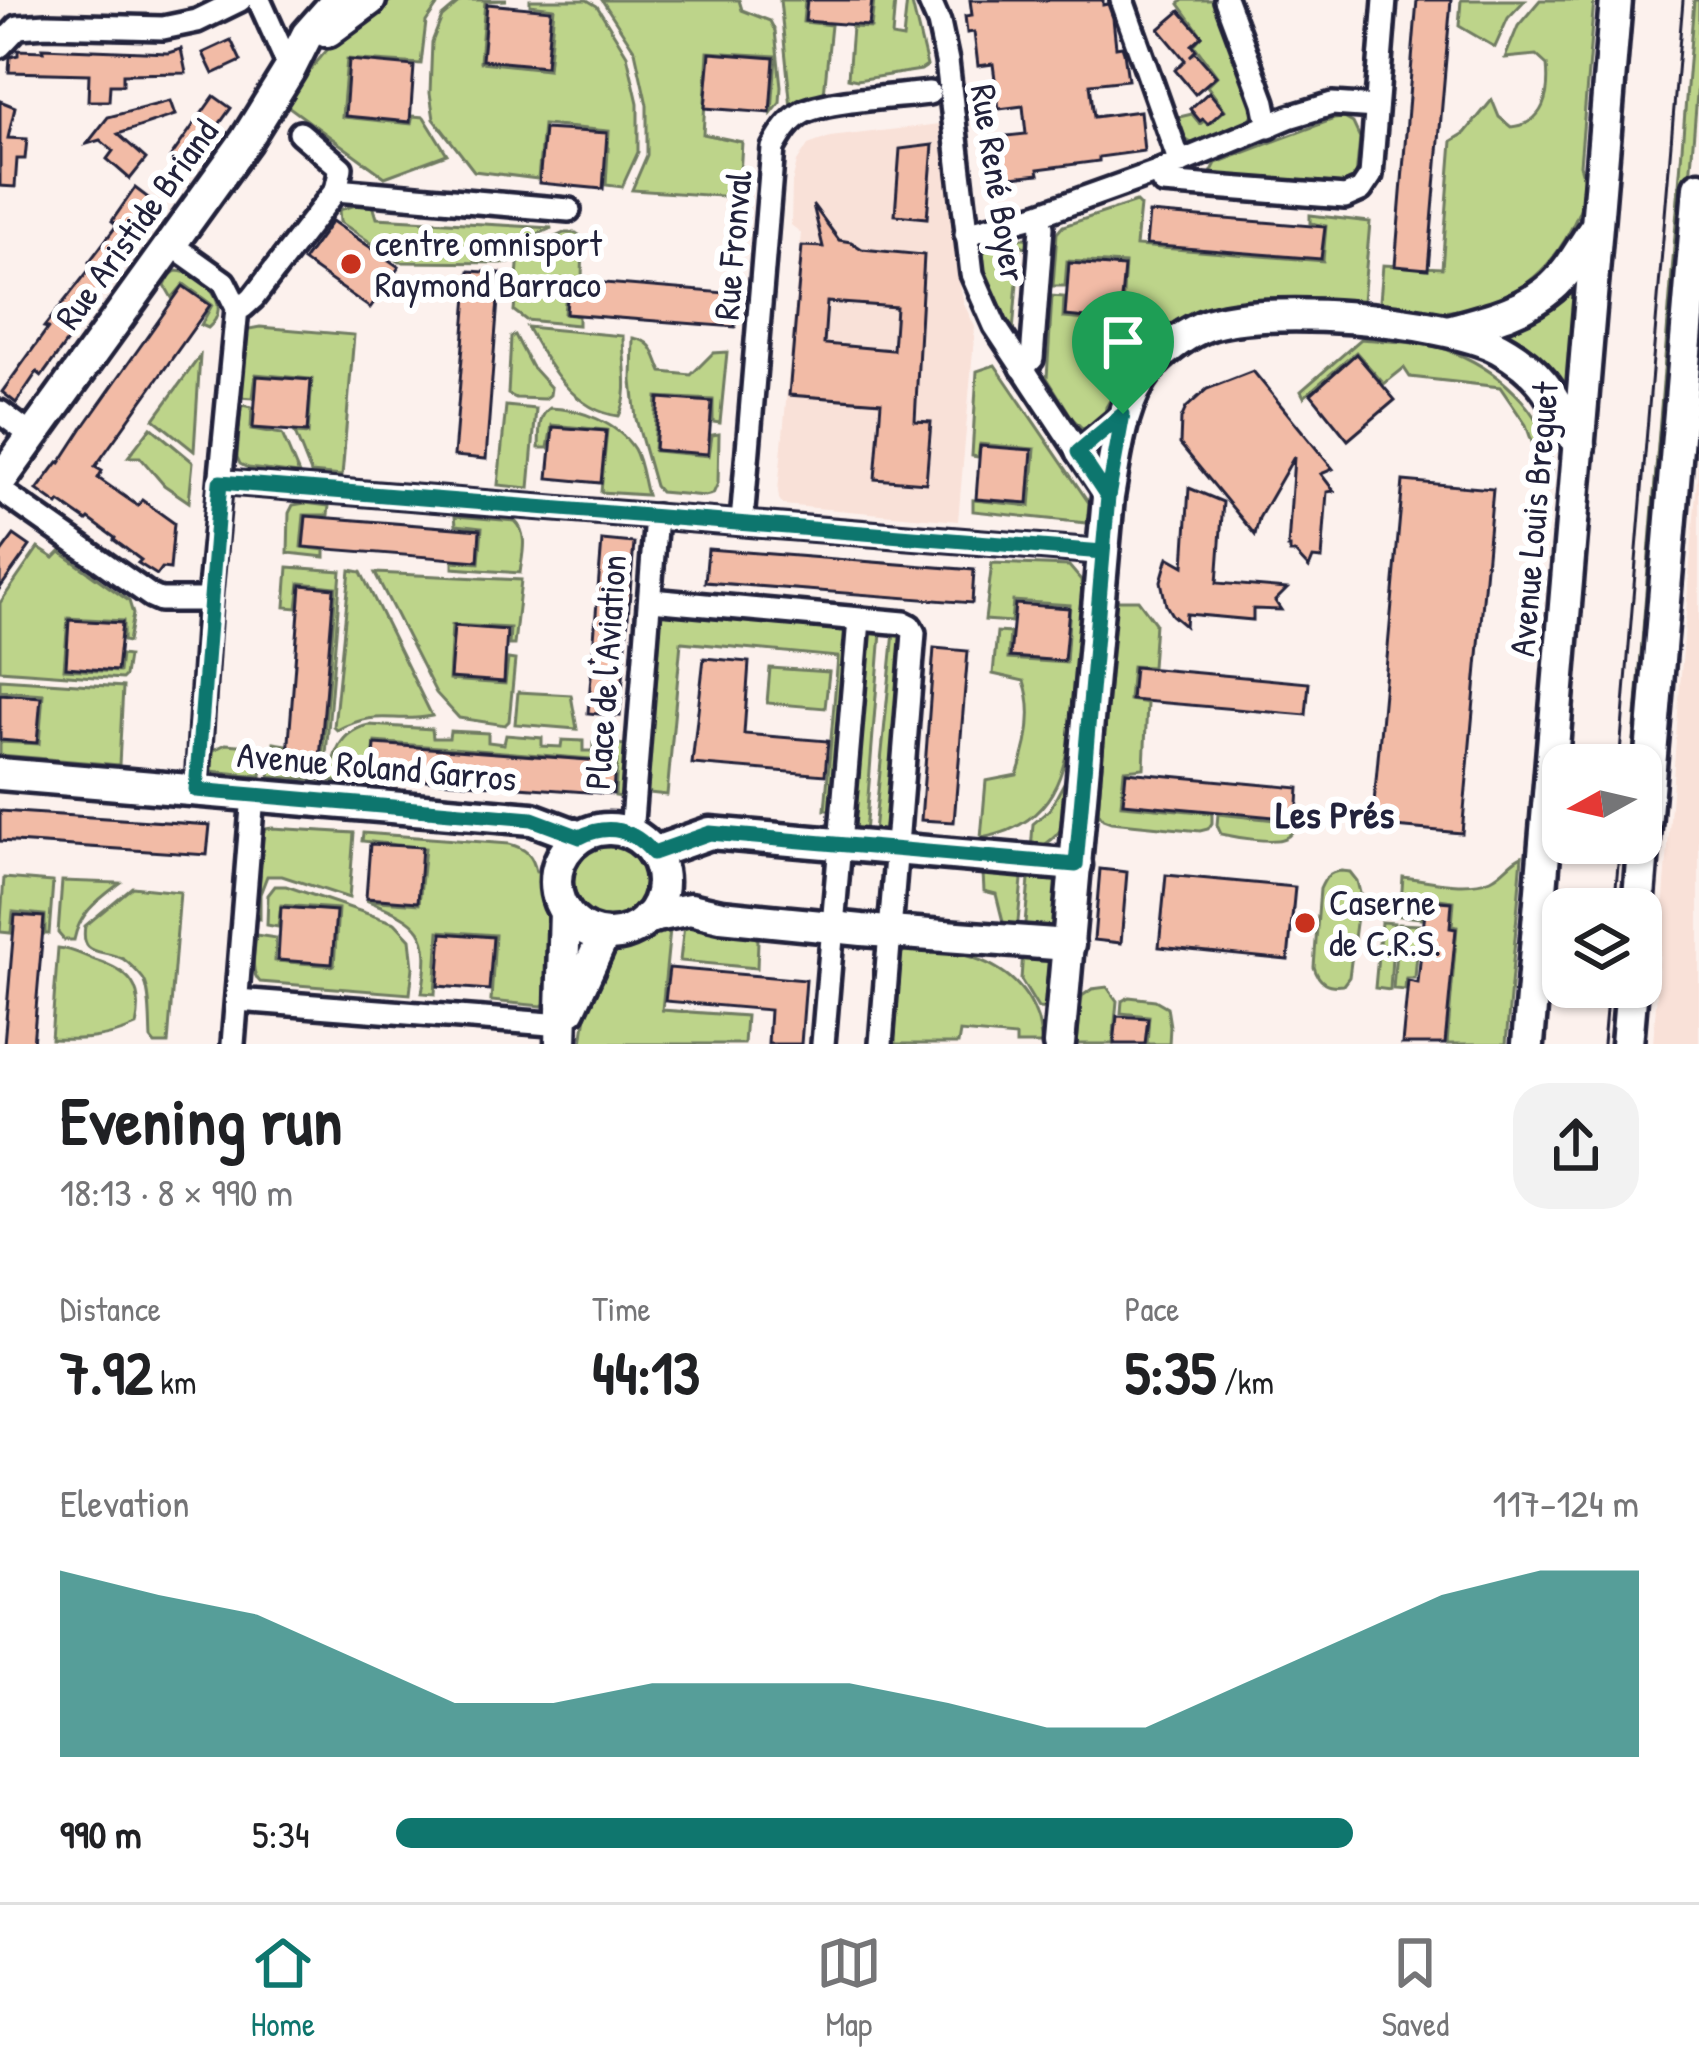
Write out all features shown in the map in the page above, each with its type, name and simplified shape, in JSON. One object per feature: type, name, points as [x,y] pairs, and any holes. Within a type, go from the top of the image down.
[{"type":"street","points":[[0,46],[18,27],[163,28],[197,22],[240,0]]},
{"type":"street","points":[[259,0],[290,69]]},
{"type":"street","name":"Rue Aristide Briand","points":[[0,485],[246,140],[308,35],[338,0]]},
{"type":"street","name":"Rue Aristide Briand","points":[[290,69],[329,29],[370,0]]},
{"type":"street","name":"Rue René Boyer","points":[[928,0],[939,22],[947,61],[966,234],[982,302],[1108,497]]},
{"type":"street","points":[[1122,0],[1180,163]]},
{"type":"street","points":[[1226,0],[1269,127]]},
{"type":"street","points":[[1156,172],[1163,183],[1219,188],[1345,196],[1360,190],[1371,175],[1385,0]]},
{"type":"street","name":"Avenue Louis Breguet","points":[[1528,1044],[1616,0]]},
{"type":"street","name":"Rue Fronval","points":[[742,522],[773,148],[784,127],[820,106],[929,93]]},
{"type":"street","points":[[966,234],[1037,215],[1332,104],[1376,107]]},
{"type":"street","points":[[237,308],[254,298],[336,190],[341,167],[300,133]]},
{"type":"street","points":[[1640,888],[1699,187]]},
{"type":"street","points":[[336,190],[569,210]]},
{"type":"street","name":"Rue René Boyer","points":[[1022,368],[1032,359],[1042,227],[1037,215]]},
{"type":"street","points":[[1452,330],[1506,314],[1551,287],[1597,226]]},
{"type":"street","points":[[172,245],[224,282],[237,308],[196,790]]},
{"type":"street","points":[[1059,1044],[1108,497],[1123,414],[1150,366],[1200,328],[1231,319],[1277,314],[1452,330],[1498,348],[1532,372],[1550,389],[1579,446]]},
{"type":"street","points":[[0,412],[32,436]]},
{"type":"street","points":[[1078,452],[1123,414]]},
{"type":"street","points":[[220,482],[1103,552]]},
{"type":"street","points":[[0,485],[151,596],[209,600]]},
{"type":"street","name":"Place de l'Aviation","points":[[647,919],[656,907],[662,880],[642,843],[656,516]]},
{"type":"street","points":[[651,600],[904,623],[914,633],[881,1044]]},
{"type":"street","points":[[823,1044],[859,620]]},
{"type":"street","name":"Avenue Roland Garros","points":[[0,774],[532,819],[570,848]]},
{"type":"street","points":[[233,1044],[253,795]]},
{"type":"street","name":"Place de l'Aviation","points":[[570,848],[605,829],[642,843]]},
{"type":"street","points":[[642,843],[710,833],[1076,865]]},
{"type":"street","points":[[570,848],[557,868],[556,891],[565,911],[582,927],[604,935],[690,909],[890,932],[1069,945]]},
{"type":"street","points":[[562,1035],[565,911]]},
{"type":"street","points":[[562,1035],[604,935]]},
{"type":"street","points":[[237,1000],[562,1035]]},
{"type":"street","points":[[1627,1044],[1630,1008]]},
{"type":"shaded area","points":[[940,124],[958,275],[975,327],[958,521],[783,505],[778,491],[801,233],[791,225],[797,162],[808,145],[830,137]]},
{"type":"shaded area","points":[[1699,456],[1699,1044],[1653,1044],[1656,1008],[1662,1008],[1662,925]]},
{"type":"green space","points":[[393,0],[441,0],[426,22],[421,64],[347,59],[342,117],[411,124],[413,116],[424,117],[447,154],[385,177],[285,104],[346,32]]},
{"type":"green space","points":[[462,0],[507,0],[485,1],[480,62],[548,69],[554,8],[530,5],[530,0],[587,0],[597,6],[627,55],[638,103],[638,152],[622,187],[606,185],[609,131],[543,125],[538,179],[474,171],[434,119],[430,93],[432,42],[442,17]]},
{"type":"green space","points":[[602,0],[739,0],[742,10],[770,21],[775,31],[781,86],[780,103],[772,113],[776,56],[708,52],[703,134],[742,142],[739,191],[734,197],[632,190],[647,155],[647,105],[635,51]]},
{"type":"green space","points":[[780,0],[805,0],[803,22],[831,25],[824,94],[791,108]]},
{"type":"green space","points":[[874,0],[895,0],[892,37],[903,39],[907,0],[911,0],[927,66],[848,78],[852,27],[871,28]]},
{"type":"green space","points":[[1214,0],[1253,103],[1249,121],[1199,144],[1185,139],[1175,118],[1192,114],[1200,124],[1208,125],[1225,110],[1207,86],[1217,76],[1194,45],[1202,36],[1179,4]]},
{"type":"green space","points":[[1461,0],[1525,0],[1508,18],[1495,47],[1459,26]]},
{"type":"green space","points":[[1540,0],[1594,0],[1580,165],[1585,190],[1572,227],[1537,275],[1491,302],[1437,313],[1379,313],[1383,265],[1442,268],[1452,141],[1465,133],[1492,100],[1499,117],[1511,127],[1531,120],[1543,106],[1547,65],[1536,55],[1505,58],[1518,26]]},
{"type":"green space","points":[[1694,0],[1699,0],[1699,70],[1643,744],[1634,744]]},
{"type":"green space","points":[[1344,118],[1353,123],[1360,138],[1356,177],[1343,187],[1214,177],[1211,173],[1216,163]]},
{"type":"green space","points":[[1136,202],[1140,206],[1136,246],[1323,261],[1326,226],[1310,223],[1310,215],[1370,222],[1362,313],[1166,337],[1127,372],[1106,407],[1104,420],[1083,429],[1047,378],[1052,296],[1064,297],[1063,318],[1121,323],[1125,264],[1067,261],[1065,286],[1053,286],[1057,233],[1063,226]]},
{"type":"green space","points":[[373,205],[377,218],[552,228],[519,244],[509,263],[400,262],[340,222],[339,210]]},
{"type":"green space","points":[[564,233],[583,238],[582,279],[567,278],[564,314],[578,316],[578,325],[526,320],[514,311],[519,254]]},
{"type":"green space","points":[[1012,238],[1025,238],[1032,249],[1020,245],[1013,332],[982,268],[985,251]]},
{"type":"green space","points":[[176,271],[196,277],[212,291],[218,310],[208,328],[201,325],[212,305],[184,284],[172,298],[165,286]]},
{"type":"green space","points":[[1564,291],[1578,297],[1571,387],[1559,390],[1491,333]]},
{"type":"green space","points":[[527,327],[623,336],[626,388],[619,416],[575,395]]},
{"type":"green space","points":[[249,329],[354,335],[342,476],[311,473],[295,433],[308,434],[312,379],[256,374],[253,398],[240,397],[244,337]]},
{"type":"green space","points":[[515,335],[531,366],[551,388],[545,399],[508,394],[511,337]]},
{"type":"green space","points":[[633,338],[650,346],[662,372],[691,375],[713,353],[727,352],[720,423],[713,422],[713,400],[657,397],[654,451],[709,456],[712,435],[719,434],[718,483],[713,494],[660,492],[655,486],[636,419]]},
{"type":"green space","points":[[1361,339],[1443,348],[1490,372],[1534,417],[1544,435],[1552,476],[1500,387],[1410,377],[1404,368],[1384,384],[1356,352],[1304,397],[1301,391]]},
{"type":"green space","points":[[200,356],[194,451],[154,419]]},
{"type":"green space","points":[[995,365],[1089,503],[1087,523],[973,511],[973,500],[1030,506],[1035,449],[980,444],[978,457],[972,456],[977,371]]},
{"type":"green space","points":[[241,405],[252,407],[251,429],[282,434],[299,474],[240,464]]},
{"type":"green space","points":[[506,406],[536,409],[529,488],[498,485]]},
{"type":"green space","points":[[550,408],[585,414],[618,431],[636,454],[647,495],[601,492],[607,430],[552,425],[548,448],[539,448],[541,421]]},
{"type":"green space","points":[[151,427],[193,462],[189,502],[164,485],[140,457],[128,457]]},
{"type":"green space","points":[[293,505],[329,506],[328,515],[304,515],[301,547],[325,550],[325,557],[288,553],[289,513]]},
{"type":"green space","points":[[455,516],[515,521],[523,539],[520,573],[453,568],[453,561],[479,563],[482,528],[456,525]]},
{"type":"green space","points":[[38,548],[54,558],[60,552],[129,601],[133,614],[128,642],[123,641],[123,621],[68,618],[64,669],[119,672],[121,655],[128,656],[122,679],[0,670],[0,603]]},
{"type":"green space","points":[[992,563],[1069,566],[1081,580],[1082,590],[1070,736],[1057,783],[1030,818],[981,838],[986,781],[1017,775],[1029,728],[1024,681],[993,674],[997,632],[1010,633],[1008,659],[1066,663],[1070,605],[1013,601],[1011,622],[985,620]]},
{"type":"green space","points":[[288,567],[341,571],[324,780],[270,777],[274,743],[287,745],[285,769],[321,772],[336,587],[300,583],[297,608],[285,607]]},
{"type":"green space","points":[[350,570],[361,572],[432,716],[375,718],[334,727]]},
{"type":"green space","points":[[375,573],[521,580],[514,645],[509,645],[510,628],[452,625],[449,680],[505,684],[508,659],[515,660],[505,725],[459,718],[436,693]]},
{"type":"green space","points":[[1116,600],[1138,600],[1155,623],[1152,667],[1132,666],[1129,700],[1147,703],[1144,768],[1124,770],[1121,805],[1212,813],[1208,829],[1111,822],[1098,812]]},
{"type":"green space","points":[[657,610],[851,627],[835,810],[825,810],[838,657],[681,642],[667,795],[640,792]]},
{"type":"green space","points":[[866,631],[881,632],[865,834],[847,831]]},
{"type":"green space","points":[[894,632],[907,632],[889,834],[874,832]]},
{"type":"green space","points":[[770,668],[829,672],[825,708],[767,703]]},
{"type":"green space","points":[[0,679],[123,687],[119,765],[0,755],[0,742],[39,744],[43,694],[0,691]]},
{"type":"green space","points":[[518,692],[571,695],[577,729],[515,724]]},
{"type":"green space","points":[[369,725],[432,729],[433,738],[449,738],[450,731],[488,733],[488,742],[504,744],[506,735],[542,738],[542,746],[583,741],[583,751],[593,751],[593,743],[627,745],[623,797],[615,796],[617,761],[375,742],[370,784],[331,781],[344,738]]},
{"type":"green space","points":[[226,744],[264,747],[261,776],[210,771],[212,751]]},
{"type":"green space","points":[[1072,768],[1069,808],[1062,828],[1031,852],[1033,824],[1050,809]]},
{"type":"green space","points":[[1218,814],[1296,822],[1285,838],[1254,839],[1221,834]]},
{"type":"green space","points":[[272,828],[354,833],[349,898],[282,876],[267,876],[257,919],[263,834]]},
{"type":"green space","points":[[363,833],[509,844],[527,853],[536,872],[542,873],[553,928],[547,1002],[542,1006],[491,1001],[495,935],[439,931],[435,994],[422,993],[426,955],[419,931],[400,915],[366,900],[419,904],[425,848],[362,841]]},
{"type":"green space","points":[[610,841],[640,853],[652,883],[640,913],[610,925],[580,913],[568,883],[580,853]]},
{"type":"green space","points":[[1522,856],[1506,1044],[1447,1044],[1457,927],[1452,926],[1454,901],[1424,897],[1422,918],[1400,916],[1403,877],[1470,884],[1496,876]]},
{"type":"green space","points":[[909,860],[1023,869],[1017,932],[1004,926],[996,894],[984,891],[983,873],[908,868]]},
{"type":"green space","points":[[1030,869],[1051,871],[1062,880],[1060,922],[1051,934],[1024,934]]},
{"type":"green space","points":[[1350,872],[1360,893],[1349,977],[1343,985],[1332,985],[1321,980],[1314,967],[1320,889],[1328,876]]},
{"type":"green space","points":[[4,878],[53,882],[49,934],[45,934],[45,915],[13,912],[11,933],[0,932]]},
{"type":"green space","points":[[62,881],[120,883],[85,915],[74,940],[64,940],[58,933]]},
{"type":"green space","points":[[275,886],[395,923],[410,939],[410,994],[260,982],[254,967],[256,935],[276,938],[275,961],[334,966],[338,909],[281,905],[278,927],[267,925],[268,895]]},
{"type":"green space","points":[[132,887],[180,892],[168,1044],[155,1044],[151,1039],[149,1000],[142,978],[123,959],[90,948],[84,936],[85,926]]},
{"type":"green space","points":[[1381,922],[1394,923],[1390,990],[1375,988]]},
{"type":"green space","points":[[1398,924],[1419,925],[1415,978],[1406,978],[1405,990],[1393,989]]},
{"type":"green space","points":[[684,925],[720,934],[753,934],[758,940],[757,968],[680,961]]},
{"type":"green space","points":[[670,929],[662,1010],[746,1016],[744,1044],[582,1044],[591,994],[607,960]]},
{"type":"green space","points":[[58,948],[126,975],[138,1001],[136,1026],[94,1038],[51,1039]]},
{"type":"green space","points":[[914,948],[969,956],[1002,971],[1027,997],[1042,1044],[1016,1044],[1016,1037],[960,1032],[958,1044],[894,1044],[901,954]]},
{"type":"green space","points":[[1023,951],[1046,955],[1050,961],[1052,1009],[1038,1008],[1021,980]]},
{"type":"green space","points":[[1107,987],[1117,1001],[1113,1044],[1077,1044],[1082,996]]},
{"type":"green space","points":[[1129,997],[1155,1000],[1167,1007],[1169,1044],[1147,1044],[1149,1016],[1121,1013],[1122,1001]]},
{"type":"building","points":[[807,0],[872,0],[869,26],[805,21]]},
{"type":"building","points":[[970,0],[1103,0],[1103,5],[1108,4],[1128,80],[1090,84],[1094,117],[1140,111],[1144,151],[993,179],[988,138],[1026,134],[1023,106],[999,109],[993,64],[978,66],[974,32],[967,33]]},
{"type":"building","points":[[1417,0],[1451,0],[1428,269],[1395,266]]},
{"type":"building","points":[[487,4],[551,10],[546,66],[482,60]]},
{"type":"building","points":[[1180,11],[1202,36],[1192,45],[1196,50],[1190,56],[1195,52],[1216,76],[1195,94],[1175,70],[1185,60],[1159,29]]},
{"type":"building","points":[[231,40],[241,61],[213,74],[203,53]]},
{"type":"building","points":[[181,49],[186,73],[123,74],[123,85],[110,85],[109,101],[88,101],[89,74],[9,72],[10,57],[18,55],[18,50],[168,53]]},
{"type":"building","points":[[710,53],[774,58],[770,113],[705,108]]},
{"type":"building","points":[[349,60],[414,66],[410,122],[345,116]]},
{"type":"building","points":[[1209,92],[1224,110],[1208,124],[1190,109]]},
{"type":"building","points":[[214,96],[231,108],[186,170],[170,158]]},
{"type":"building","points":[[0,101],[15,107],[8,138],[27,139],[25,159],[17,159],[15,187],[0,186]]},
{"type":"building","points":[[170,101],[175,115],[118,134],[146,159],[130,179],[107,159],[113,151],[100,140],[87,144],[108,117]]},
{"type":"building","points":[[544,129],[607,133],[603,189],[539,183]]},
{"type":"building","points":[[933,145],[927,218],[895,215],[900,149]]},
{"type":"building","points":[[135,188],[159,206],[108,265],[115,271],[92,307],[42,376],[37,372],[16,403],[2,392],[48,328],[44,327],[93,265],[89,262],[117,225],[112,221]]},
{"type":"building","points":[[813,205],[839,240],[862,249],[924,255],[915,421],[931,422],[926,483],[875,479],[881,402],[789,395],[802,246],[823,247]],"holes":[[[827,302],[896,307],[893,350],[824,344]]]},
{"type":"building","points":[[1149,213],[1325,227],[1321,259],[1146,245]]},
{"type":"building","name":"centre omnisport Raymond Barraco","points":[[332,221],[399,267],[370,308],[303,261]]},
{"type":"building","points":[[1069,263],[1124,267],[1119,321],[1065,316]]},
{"type":"building","points":[[469,271],[500,273],[486,459],[454,456]]},
{"type":"building","points":[[568,280],[738,294],[735,327],[566,314]]},
{"type":"building","points":[[183,286],[210,305],[95,467],[102,471],[98,478],[138,506],[142,500],[174,523],[170,569],[162,568],[157,575],[89,519],[37,490]]},
{"type":"building","points":[[1356,354],[1395,400],[1348,440],[1311,394]]},
{"type":"building","points":[[1253,371],[1333,469],[1321,474],[1334,491],[1327,492],[1322,559],[1313,558],[1309,568],[1288,547],[1294,457],[1259,518],[1255,535],[1180,444],[1186,408],[1207,389]]},
{"type":"building","points":[[257,376],[311,380],[307,432],[253,428]]},
{"type":"building","points":[[659,398],[712,402],[708,454],[655,450]]},
{"type":"building","points":[[553,427],[606,431],[601,483],[548,478]]},
{"type":"building","points":[[980,446],[1032,450],[1028,503],[976,499]]},
{"type":"building","points":[[1403,481],[1493,489],[1462,833],[1372,825]]},
{"type":"building","points":[[1189,488],[1223,502],[1217,583],[1287,589],[1275,601],[1281,610],[1253,609],[1253,620],[1186,614],[1185,626],[1172,615],[1161,581],[1168,557],[1184,566]]},
{"type":"building","points":[[306,516],[480,530],[478,561],[303,547]]},
{"type":"building","points":[[14,535],[30,546],[0,588],[0,554]]},
{"type":"building","points":[[602,540],[634,543],[620,716],[588,713]]},
{"type":"building","points":[[708,549],[974,570],[972,603],[705,582]]},
{"type":"building","points":[[301,585],[334,588],[319,771],[287,768]]},
{"type":"building","points":[[1015,604],[1069,608],[1064,661],[1010,657]]},
{"type":"building","points":[[69,620],[122,623],[117,671],[66,667]]},
{"type":"building","points":[[454,626],[507,630],[504,682],[450,678]]},
{"type":"building","points":[[934,648],[968,651],[954,822],[921,820]]},
{"type":"building","points":[[704,658],[749,662],[744,734],[828,741],[825,775],[692,764]]},
{"type":"building","points":[[1134,667],[1309,683],[1306,715],[1131,700]]},
{"type":"building","points":[[0,694],[41,697],[37,743],[0,740]]},
{"type":"building","points":[[375,744],[615,762],[613,794],[373,776]]},
{"type":"building","points":[[1126,772],[1299,788],[1297,819],[1123,803]]},
{"type":"building","points":[[0,811],[210,825],[207,855],[0,841]]},
{"type":"building","points":[[370,844],[422,847],[418,902],[366,898]]},
{"type":"building","points":[[1100,869],[1127,872],[1121,943],[1094,940]]},
{"type":"building","points":[[1166,875],[1295,887],[1288,960],[1159,947]]},
{"type":"building","points":[[1426,900],[1452,902],[1450,928],[1456,929],[1445,1044],[1402,1044],[1408,981],[1418,983]]},
{"type":"building","points":[[281,907],[336,911],[332,964],[278,960]]},
{"type":"building","points":[[15,915],[44,917],[33,1044],[4,1044]]},
{"type":"building","points":[[442,933],[493,937],[489,990],[438,986]]},
{"type":"building","points":[[669,968],[806,980],[801,1044],[768,1044],[770,1010],[665,1001]]},
{"type":"building","points":[[1117,1016],[1148,1018],[1145,1044],[1114,1044]]},
{"type":"tram line","points":[[1621,744],[1683,0]]},
{"type":"tram line","points":[[1616,888],[1618,864]]},
{"type":"tram line","points":[[1603,1044],[1606,1008]]},
{"type":"place","name":"centre omnisport Raymond Barraco","points":[[351,264]]},
{"type":"place","name":"Caserne de C.R.S.","points":[[1305,923]]},
{"type":"district","name":"Les Prés","points":[[1335,814]]},
{"type":"route","points":[[1123,414],[1078,452],[1108,497],[1076,865],[710,833],[653,853],[644,842],[618,830],[592,831],[580,837],[532,819],[196,790],[220,482],[1103,552],[1108,497],[1123,414]]}]
